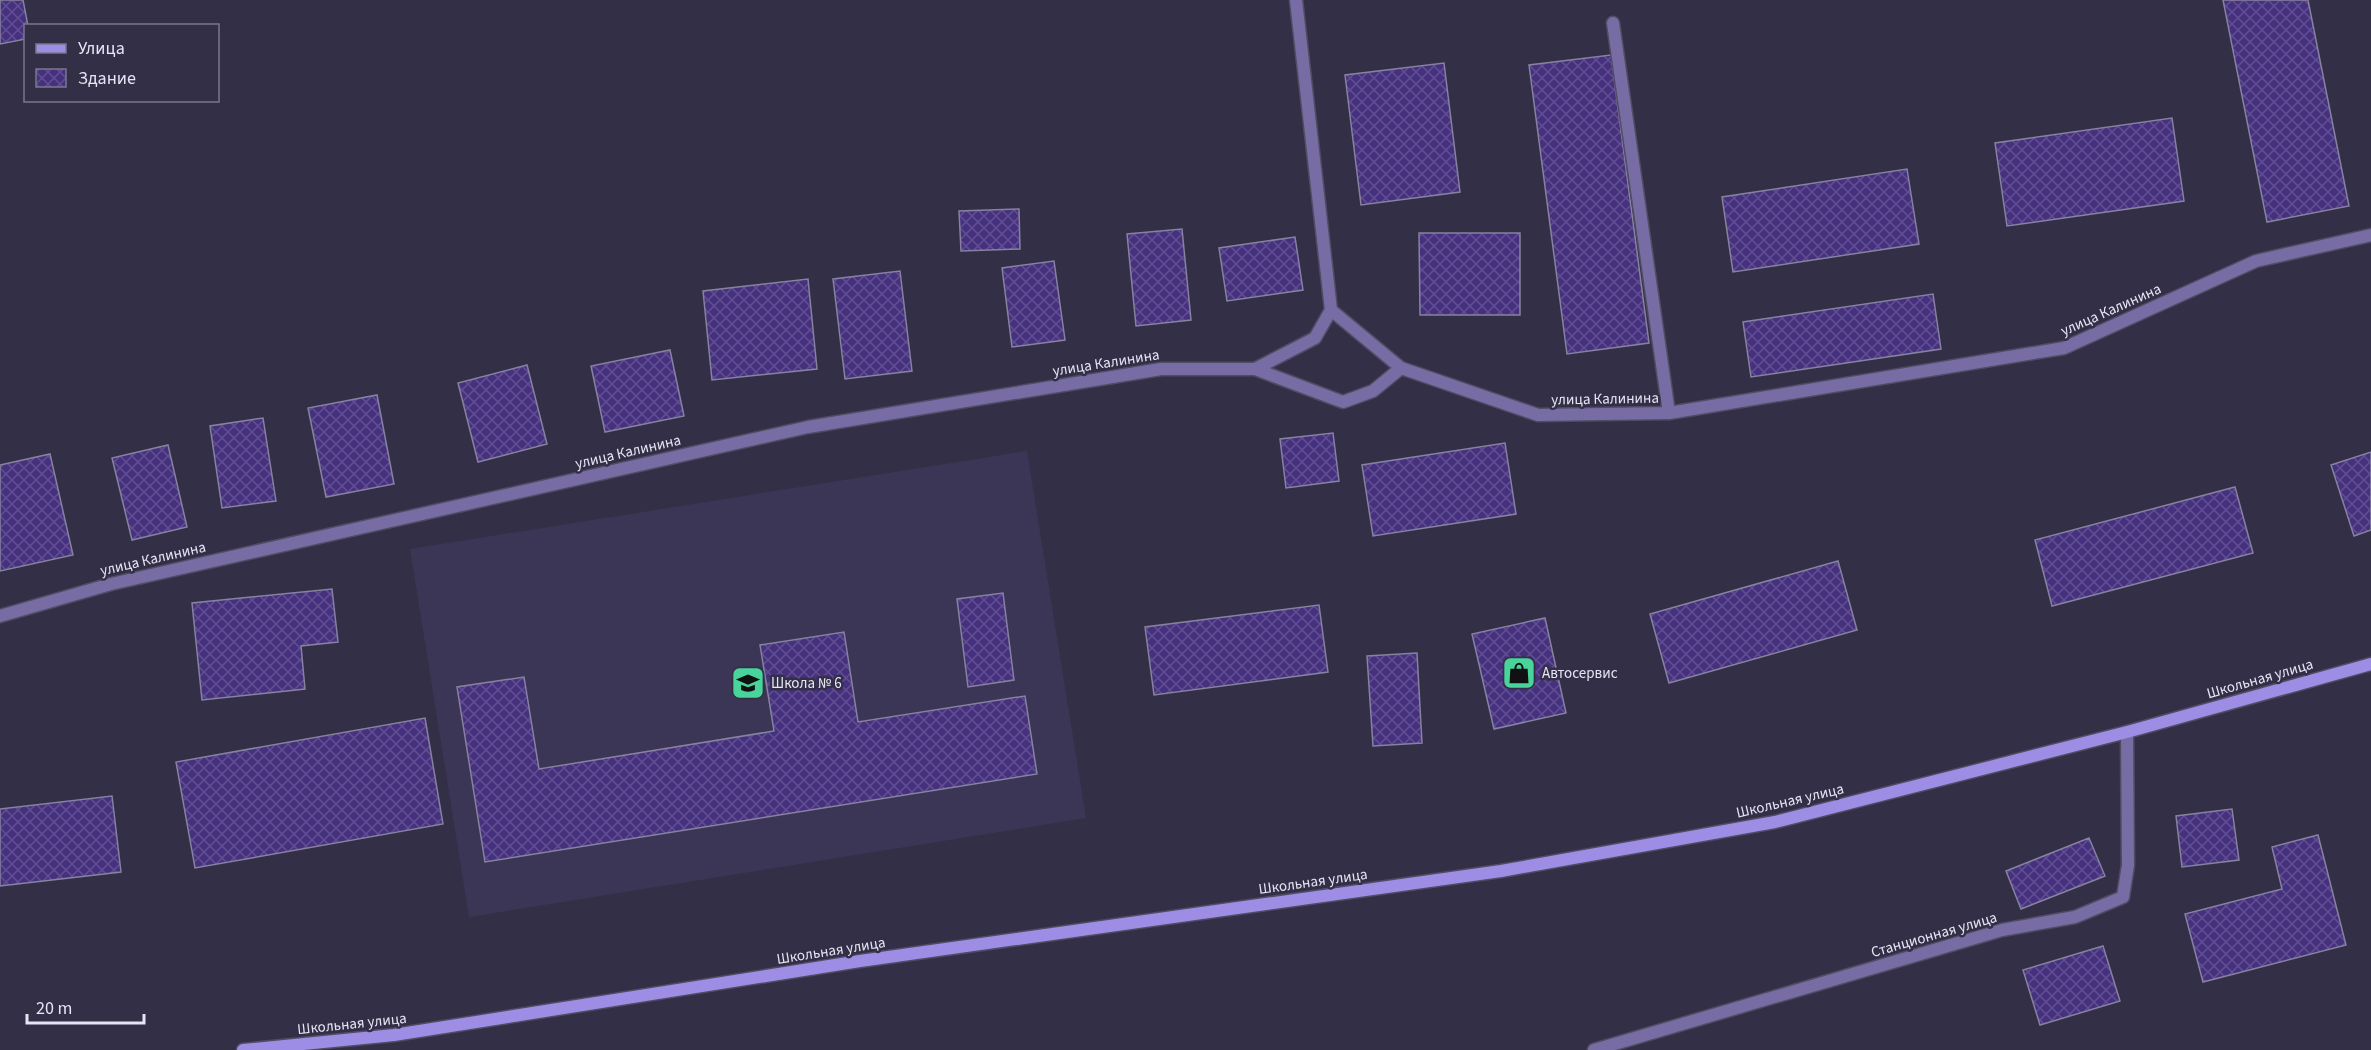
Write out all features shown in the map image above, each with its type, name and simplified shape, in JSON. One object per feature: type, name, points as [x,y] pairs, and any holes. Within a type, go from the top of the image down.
[{"type":"main road","name":"Школьная улица","points":[[243,1050],[394,1035],[860,961],[1501,871],[1775,822],[2127,732],[2371,664]]},
{"type":"street","points":[[1255,369],[1315,338],[1331,310],[1296,0]]},
{"type":"street","points":[[1613,23],[1669,413]]},
{"type":"street","name":"улица Калинина","points":[[0,616],[111,584],[807,427],[1161,369],[1255,369],[1343,402],[1373,391],[1401,368],[1538,415],[1669,413],[2064,348],[2256,261],[2371,235]]},
{"type":"street","points":[[1331,310],[1401,368]]},
{"type":"street","name":"Станционная улица","points":[[1594,1050],[2002,930],[2075,917],[2123,897],[2128,865],[2127,732]]},
{"type":"shaded area","name":"Школа № 6","points":[[1027,451],[1086,818],[469,917],[410,549]]},
{"type":"building","points":[[0,0],[23,0],[28,24],[24,24],[24,39],[0,44]]},
{"type":"building","points":[[2223,0],[2308,0],[2349,206],[2267,222]]},
{"type":"building","points":[[1611,55],[1649,343],[1567,354],[1529,65]]},
{"type":"building","points":[[1444,63],[1460,192],[1361,205],[1345,75]]},
{"type":"building","points":[[2172,118],[2184,201],[2007,226],[1995,143]]},
{"type":"building","points":[[1907,169],[1919,244],[1733,272],[1722,197]]},
{"type":"building","points":[[1019,209],[1020,249],[961,251],[959,211]]},
{"type":"building","points":[[1182,229],[1191,320],[1136,326],[1127,234]]},
{"type":"building","points":[[1419,233],[1520,233],[1520,315],[1420,315]]},
{"type":"building","points":[[1295,237],[1303,290],[1227,301],[1219,248]]},
{"type":"building","points":[[1054,261],[1065,340],[1012,347],[1002,268]]},
{"type":"building","points":[[900,271],[912,371],[845,379],[833,279]]},
{"type":"building","points":[[808,279],[817,369],[712,380],[703,291]]},
{"type":"building","points":[[1933,294],[1941,349],[1751,377],[1743,322]]},
{"type":"building","points":[[670,350],[684,416],[605,432],[591,366]]},
{"type":"building","points":[[527,365],[547,444],[478,462],[458,383]]},
{"type":"building","points":[[377,395],[394,484],[326,497],[308,408]]},
{"type":"building","points":[[263,418],[276,501],[222,508],[210,426]]},
{"type":"building","points":[[1333,433],[1339,481],[1286,488],[1280,439]]},
{"type":"building","points":[[1505,443],[1516,514],[1373,536],[1362,465]]},
{"type":"building","points":[[168,445],[187,527],[132,540],[112,458]]},
{"type":"building","points":[[2371,452],[2371,530],[2354,536],[2331,465]]},
{"type":"building","points":[[50,454],[73,555],[0,571],[0,465]]},
{"type":"building","points":[[2235,487],[2253,553],[2052,606],[2035,540]]},
{"type":"building","points":[[1838,561],[1857,630],[1669,683],[1650,614]]},
{"type":"building","points":[[332,589],[338,642],[301,646],[305,689],[202,700],[192,603]]},
{"type":"building","points":[[1003,593],[1014,680],[968,687],[957,599]]},
{"type":"building","points":[[1319,605],[1328,672],[1154,695],[1145,627]]},
{"type":"building","name":"Автосервис","points":[[1545,618],[1566,713],[1494,729],[1472,634]]},
{"type":"building","points":[[844,632],[858,722],[1025,696],[1037,774],[485,862],[457,687],[524,677],[539,769],[774,731],[760,645]]},
{"type":"building","points":[[1417,653],[1422,743],[1373,746],[1367,656]]},
{"type":"building","points":[[425,718],[443,824],[195,868],[176,762]]},
{"type":"building","points":[[112,796],[121,872],[0,886],[0,809]]},
{"type":"building","points":[[2232,809],[2239,860],[2182,867],[2176,816]]},
{"type":"building","points":[[2318,835],[2346,945],[2203,982],[2185,914],[2282,889],[2272,847]]},
{"type":"building","points":[[2089,838],[2105,876],[2021,909],[2006,871]]},
{"type":"building","points":[[2103,946],[2120,1001],[2040,1025],[2023,970]]},
{"type":"place","name":"Автосервис","points":[[1519,673]]},
{"type":"place","name":"Школа № 6","points":[[748,683]]}]
